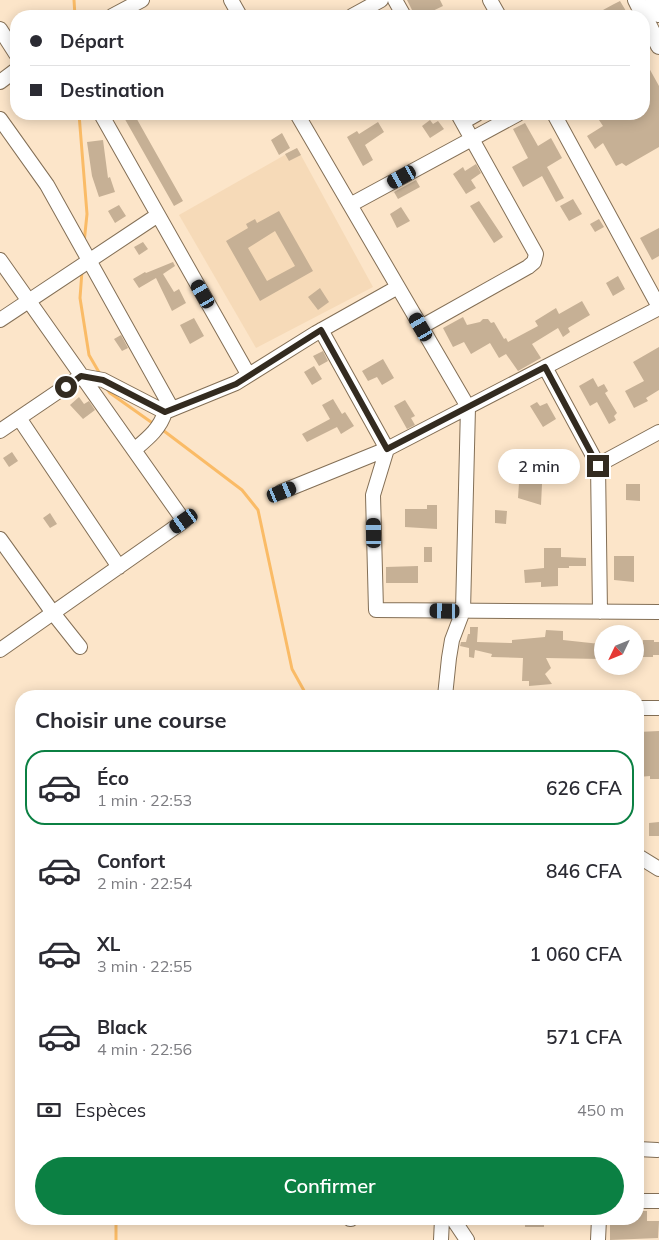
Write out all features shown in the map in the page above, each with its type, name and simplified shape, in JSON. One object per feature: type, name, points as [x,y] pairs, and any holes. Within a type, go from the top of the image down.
[{"type":"street","points":[[363,10],[381,0]]},
{"type":"street","points":[[122,10],[135,2]]},
{"type":"street","points":[[0,29],[10,45]]},
{"type":"street","points":[[0,119],[47,185],[168,411]]},
{"type":"street","points":[[104,120],[248,374]]},
{"type":"street","points":[[300,120],[468,408],[463,611],[452,640],[448,658],[445,690]]},
{"type":"street","points":[[421,327],[528,267],[534,262],[536,254],[461,120]]},
{"type":"street","points":[[350,205],[472,139],[503,120]]},
{"type":"street","points":[[282,492],[387,449],[659,308],[557,120]]},
{"type":"street","points":[[0,320],[158,215]]},
{"type":"street","points":[[0,260],[184,521],[0,650]]},
{"type":"street","points":[[134,450],[151,436],[168,411],[236,384],[248,374],[321,330],[398,287]]},
{"type":"street","points":[[321,330],[387,449],[373,495],[376,610],[659,612]]},
{"type":"street","points":[[545,367],[598,466],[600,612]]},
{"type":"street","points":[[0,431],[81,376],[103,380],[168,411]]},
{"type":"street","points":[[19,418],[119,567]]},
{"type":"street","points":[[598,466],[659,432]]},
{"type":"street","points":[[0,539],[80,647]]},
{"type":"street","points":[[644,708],[659,708]]},
{"type":"street","points":[[644,860],[659,869]]},
{"type":"street","points":[[644,1149],[657,1150]]},
{"type":"street","points":[[644,1201],[659,1201]]},
{"type":"street","points":[[441,1240],[442,1225]]},
{"type":"street","points":[[457,1225],[467,1240]]},
{"type":"street","points":[[598,1225],[598,1240]]},
{"type":"shaded area","points":[[297,148],[373,287],[256,348],[179,215]]},
{"type":"building","points":[[407,0],[440,0],[443,6],[435,10],[412,10]]},
{"type":"building","points":[[620,1],[625,10],[603,10]]},
{"type":"building","points":[[650,70],[659,86],[659,147],[626,166],[622,163],[616,166],[603,143],[595,149],[587,136],[603,126],[599,120],[650,120]]},
{"type":"building","points":[[125,120],[137,120],[183,201],[174,206]]},
{"type":"building","points":[[430,120],[433,124],[438,121],[444,129],[430,138],[422,126]]},
{"type":"building","points":[[378,122],[384,132],[365,145],[373,160],[363,166],[347,137],[357,131],[359,134]]},
{"type":"building","points":[[525,123],[538,146],[551,138],[562,158],[547,167],[564,198],[556,202],[542,176],[523,187],[512,167],[528,158],[513,129]]},
{"type":"building","points":[[282,133],[290,148],[279,155],[271,140]]},
{"type":"building","points":[[103,140],[108,178],[110,177],[115,192],[99,197],[92,176],[87,142]]},
{"type":"building","points":[[297,148],[301,155],[289,161],[285,154]]},
{"type":"building","points":[[476,164],[481,173],[471,180],[476,188],[466,194],[453,174],[463,167],[465,171]]},
{"type":"building","points":[[416,180],[420,187],[398,199],[394,192]]},
{"type":"building","points":[[573,199],[582,214],[569,221],[560,206]]},
{"type":"building","points":[[479,201],[503,237],[494,243],[470,206]]},
{"type":"building","points":[[119,205],[126,216],[115,223],[108,211]]},
{"type":"building","points":[[401,207],[410,221],[397,228],[390,214]]},
{"type":"building","points":[[279,211],[313,271],[260,301],[226,241],[248,228],[246,224],[255,219],[257,223]],"holes":[[[275,231],[295,266],[267,281],[248,248]]]},
{"type":"building","points":[[599,219],[604,227],[595,232],[590,224]]},
{"type":"building","points":[[659,228],[659,256],[652,260],[640,238]]},
{"type":"building","points":[[143,242],[148,249],[139,255],[134,247]]},
{"type":"building","points":[[173,262],[175,266],[163,274],[174,292],[179,289],[186,303],[172,311],[156,278],[139,288],[133,279],[145,272]]},
{"type":"building","points":[[618,276],[625,289],[613,296],[606,283]]},
{"type":"building","points":[[320,288],[329,302],[318,310],[308,297]]},
{"type":"building","points":[[582,301],[590,315],[568,328],[570,332],[563,337],[558,328],[532,344],[541,358],[518,371],[506,354],[499,358],[490,343],[471,354],[464,342],[453,347],[443,328],[463,317],[467,325],[488,319],[491,323],[494,322],[504,339],[506,338],[508,342],[538,326],[535,321],[556,308],[559,314]]},
{"type":"building","points":[[194,318],[204,336],[190,344],[180,325]]},
{"type":"building","points":[[121,335],[128,348],[122,351],[114,339]]},
{"type":"building","points":[[659,347],[659,390],[646,398],[648,401],[634,408],[625,391],[644,381],[633,362]]},
{"type":"building","points":[[323,351],[328,361],[319,366],[313,356]]},
{"type":"building","points":[[383,359],[394,378],[382,385],[377,377],[368,381],[362,371]]},
{"type":"building","points":[[314,366],[322,379],[312,385],[304,372]]},
{"type":"building","points":[[593,378],[598,387],[604,384],[608,391],[605,393],[617,413],[614,416],[616,420],[609,424],[597,402],[590,406],[579,386]]},
{"type":"building","points":[[79,397],[84,404],[89,401],[95,410],[83,419],[70,405]]},
{"type":"building","points":[[333,399],[342,414],[345,412],[354,426],[341,434],[337,427],[307,442],[302,434],[330,419],[322,405]]},
{"type":"building","points":[[405,400],[415,416],[411,418],[415,425],[407,429],[394,406]]},
{"type":"building","points":[[537,402],[540,406],[547,403],[556,419],[543,427],[530,406]]},
{"type":"building","points":[[12,452],[18,461],[9,467],[3,458]]},
{"type":"building","points":[[517,460],[543,463],[541,505],[518,498],[519,483],[515,482]]},
{"type":"building","points":[[626,484],[640,484],[640,501],[626,500]]},
{"type":"building","points":[[427,505],[437,505],[437,529],[405,527],[405,509],[427,509]]},
{"type":"building","points":[[495,510],[507,511],[506,524],[495,523]]},
{"type":"building","points":[[50,513],[57,524],[50,528],[43,518]]},
{"type":"building","points":[[424,547],[432,547],[432,562],[424,562]]},
{"type":"building","points":[[544,548],[561,548],[561,557],[586,558],[586,566],[558,568],[558,586],[541,587],[541,582],[525,583],[524,570],[544,568]]},
{"type":"building","points":[[614,556],[634,556],[634,582],[614,580]]},
{"type":"building","points":[[418,566],[418,583],[386,583],[386,567]]},
{"type":"building","points":[[470,627],[478,627],[477,642],[512,643],[512,640],[545,637],[546,630],[563,631],[563,640],[594,643],[594,659],[546,658],[551,668],[545,674],[552,684],[529,686],[529,681],[522,681],[523,658],[491,657],[492,654],[475,650],[474,658],[469,657],[469,648],[460,646],[461,642],[466,642],[468,634],[470,634]]},
{"type":"building","points":[[644,640],[659,642],[659,655],[653,655],[653,657],[644,657]]},
{"type":"building","points":[[659,731],[659,779],[644,776],[644,732]]},
{"type":"building","points":[[659,822],[659,836],[649,836],[649,823]]},
{"type":"building","points":[[644,1211],[647,1211],[647,1221],[659,1221],[658,1238],[610,1240],[610,1225],[644,1225]]},
{"type":"building","points":[[525,1225],[544,1225],[544,1227],[525,1227]]},
{"type":"waterway","points":[[74,0],[75,10]]},
{"type":"waterway","points":[[79,120],[87,214],[84,243]]},
{"type":"waterway","points":[[82,271],[80,298],[89,355],[100,374]]},
{"type":"waterway","points":[[107,389],[151,422]]},
{"type":"waterway","points":[[164,431],[242,490],[258,510],[292,669],[304,690]]},
{"type":"waterway","points":[[116,1225],[116,1240]]},
{"type":"route","points":[[66,387],[81,376],[103,380],[124,393],[165,412],[236,384],[248,374],[321,330],[387,449],[545,367],[598,466]]}]
